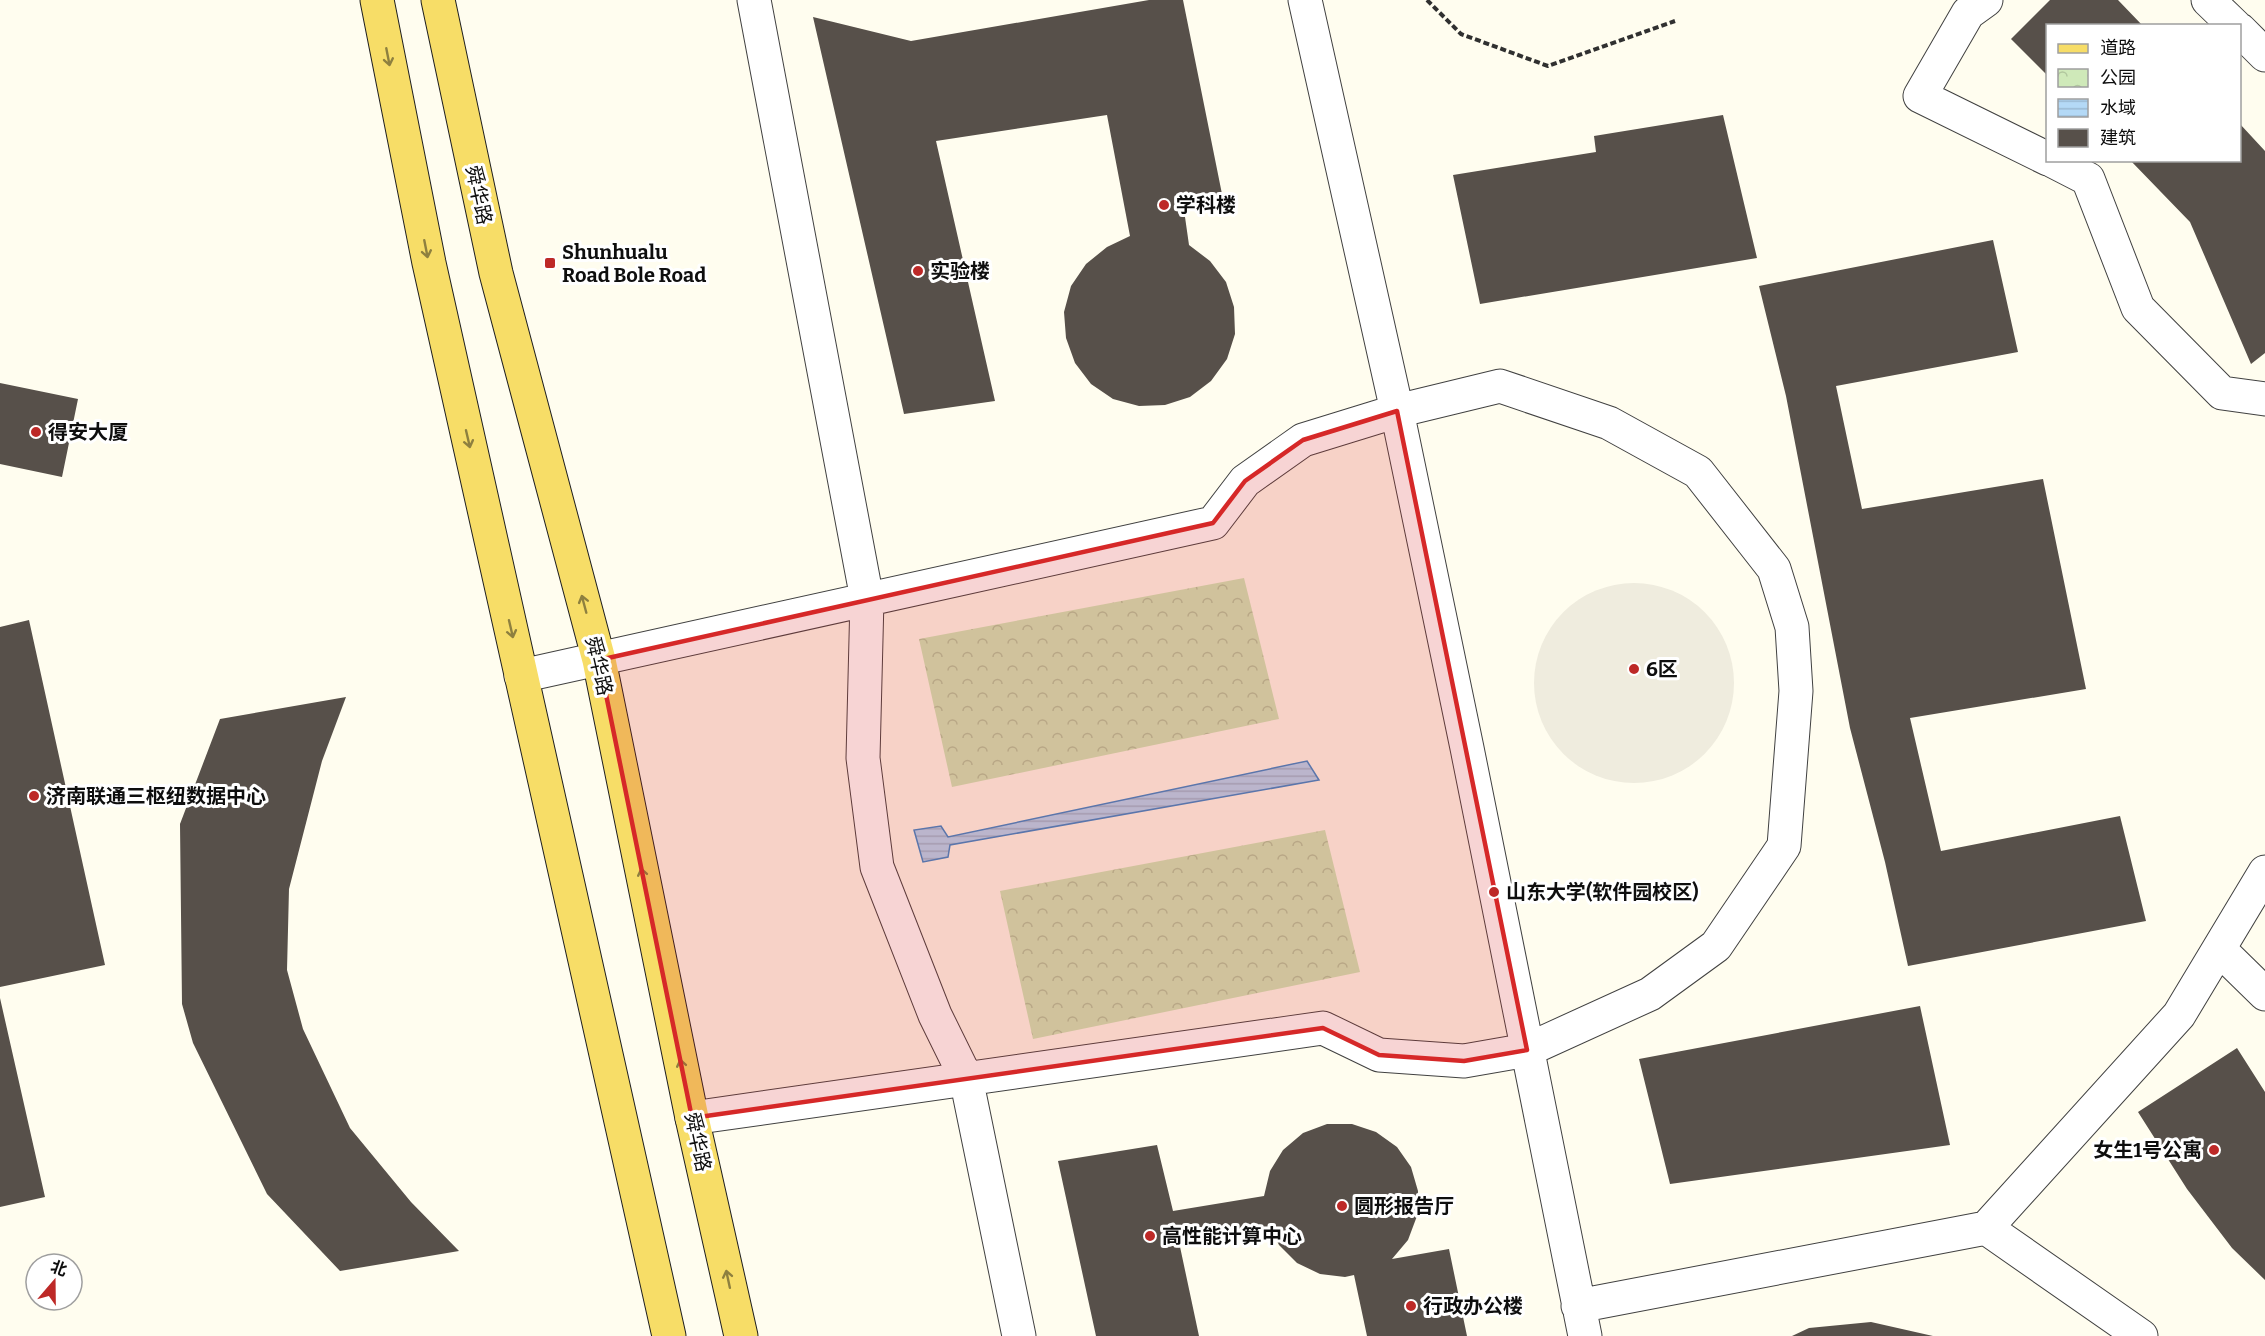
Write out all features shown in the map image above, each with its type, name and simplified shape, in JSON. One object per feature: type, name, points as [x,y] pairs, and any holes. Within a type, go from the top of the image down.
[{"type":"main road","points":[[377,0],[429,262],[669,1336]]},
{"type":"main road","name":"舜华路","points":[[438,0],[496,273],[599,660],[692,1118],[741,1336]]},
{"type":"street","points":[[754,0],[867,599],[863,759],[878,867],[935,1015],[966,1078],[1019,1336]]},
{"type":"street","points":[[1305,0],[1397,411],[1581,1321],[1986,1228],[2179,1015],[2265,872]]},
{"type":"street","points":[[1986,0],[1968,13],[1920,96],[2046,159]]},
{"type":"street","points":[[2208,0],[2233,24]]},
{"type":"street","points":[[2241,31],[2265,55]]},
{"type":"street","points":[[2053,162],[2088,178],[2138,308],[2222,393],[2265,399]]},
{"type":"street","points":[[521,676],[1213,523],[1245,481],[1303,441],[1397,411],[1500,386],[1609,423],[1698,472],[1774,569],[1792,627],[1796,691],[1784,846],[1716,946],[1650,994],[1527,1050],[1464,1061],[1379,1055],[1323,1028],[692,1118]]},
{"type":"street","points":[[2219,949],[2265,994]]},
{"type":"street","points":[[1986,1228],[2141,1336]]},
{"type":"path","points":[[1427,0],[1461,34],[1548,66],[1675,21]]},
{"type":"highlighted area","points":[[1397,411],[1527,1050],[1464,1061],[1379,1055],[1323,1028],[692,1118],[599,660],[1213,523],[1245,481],[1303,440]]},
{"type":"green space","points":[[1244,578],[1279,719],[952,787],[919,639]]},
{"type":"green space","points":[[1325,830],[1360,972],[1033,1039],[1000,891]]},
{"type":"shaded area","name":"6区","points":[[1624,583],[1644,583],[1663,587],[1681,595],[1705,612],[1717,627],[1730,654],[1734,683],[1730,712],[1717,739],[1705,754],[1690,766],[1663,779],[1644,783],[1624,783],[1605,779],[1587,771],[1563,754],[1551,739],[1538,712],[1534,693],[1534,673],[1538,654],[1546,636],[1563,612],[1578,600],[1605,587]]},
{"type":"water","points":[[1307,761],[1319,780],[950,845],[948,857],[923,862],[914,830],[941,826],[948,837]]},
{"type":"building","name":"学科楼","points":[[1149,0],[1183,0],[1223,199],[1184,210],[1189,245],[1210,261],[1226,282],[1234,307],[1235,334],[1227,359],[1211,381],[1190,397],[1165,405],[1139,406],[1113,399],[1091,384],[1075,363],[1066,338],[1064,312],[1071,286],[1086,264],[1107,247],[1130,236],[1107,115],[936,141],[995,401],[904,414],[813,17],[911,41]]},
{"type":"building","points":[[2050,0],[2118,0],[2141,24],[2046,24],[2046,74],[2011,39]]},
{"type":"building","points":[[1723,115],[1757,258],[1480,304],[1453,175],[1596,152],[1594,136]]},
{"type":"building","points":[[2241,125],[2265,151],[2265,353],[2251,364],[2190,222],[2132,162],[2241,162]]},
{"type":"building","points":[[1993,240],[2018,352],[1836,386],[1862,509],[2043,479],[2086,689],[1910,718],[1941,851],[2120,816],[2146,921],[1908,966],[1885,862],[1850,728],[1786,396],[1759,286]]},
{"type":"building","name":"得安大厦","points":[[0,383],[78,399],[62,477],[0,464]]},
{"type":"building","name":"济南联通三枢纽数据中心","points":[[29,620],[105,965],[0,987],[0,627]]},
{"type":"building","points":[[346,697],[322,761],[289,889],[287,970],[303,1029],[350,1128],[411,1202],[459,1251],[340,1271],[267,1194],[193,1043],[182,1004],[180,824],[220,719]]},
{"type":"building","points":[[0,998],[45,1197],[0,1207]]},
{"type":"building","points":[[1920,1006],[1950,1145],[1670,1184],[1639,1059]]},
{"type":"building","name":"女生1号公寓","points":[[2237,1048],[2265,1092],[2265,1280],[2232,1248],[2187,1189],[2138,1112]]},
{"type":"building","points":[[1327,1124],[1352,1124],[1376,1132],[1397,1147],[1411,1167],[1418,1191],[1417,1216],[1408,1240],[1392,1259],[1449,1249],[1467,1336],[1367,1336],[1354,1275],[1345,1277],[1320,1274],[1297,1263],[1279,1245],[1271,1229],[1179,1242],[1199,1336],[1096,1336],[1058,1161],[1157,1145],[1173,1211],[1264,1196],[1270,1171],[1283,1150],[1303,1133]]},
{"type":"building","points":[[1871,1322],[1933,1336],[1792,1336],[1809,1328]]},
{"type":"place","name":"学科楼","points":[[1164,205]]},
{"type":"place","name":"Shunhualu Road Bole Road","points":[[550,263]]},
{"type":"place","name":"实验楼","points":[[918,271]]},
{"type":"place","name":"得安大厦","points":[[36,432]]},
{"type":"place","name":"6区","points":[[1634,669]]},
{"type":"place","name":"济南联通三枢纽数据中心","points":[[34,796]]},
{"type":"place","name":"山东大学(软件园校区)","points":[[1494,892]]},
{"type":"place","name":"女生1号公寓","points":[[2214,1150]]},
{"type":"place","name":"圆形报告厅","points":[[1342,1206]]},
{"type":"place","name":"高性能计算中心","points":[[1150,1236]]},
{"type":"place","name":"行政办公楼","points":[[1411,1306]]}]
